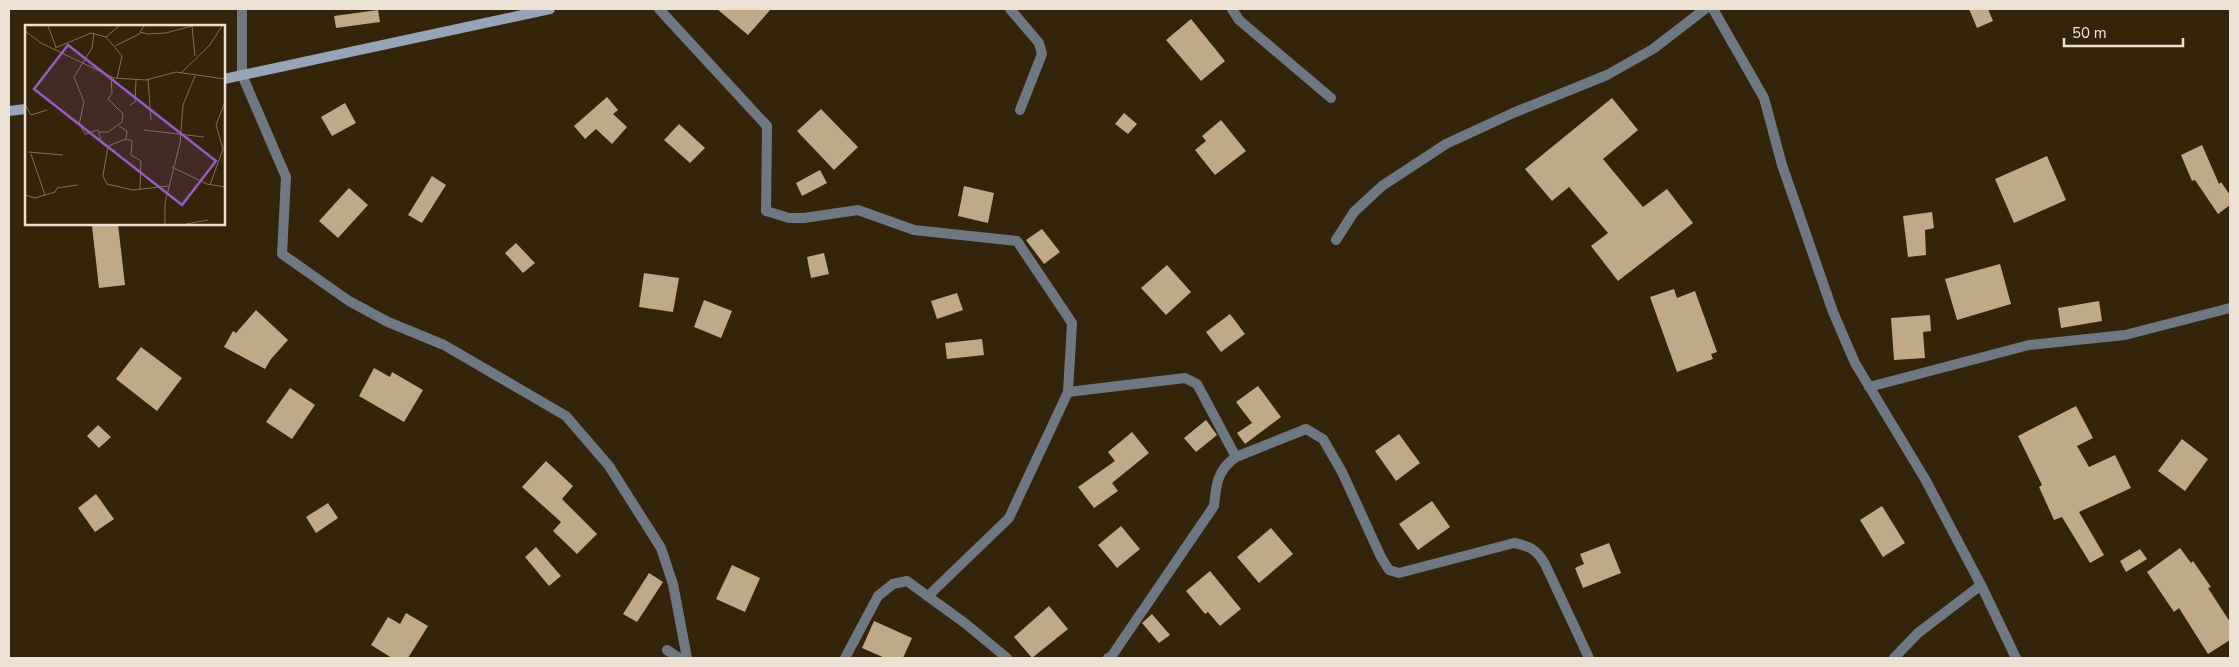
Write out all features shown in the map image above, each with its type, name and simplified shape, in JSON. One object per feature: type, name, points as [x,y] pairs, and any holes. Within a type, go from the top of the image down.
[{"type":"street","points":[[242,9],[242,75],[286,177],[282,254],[349,301],[388,322],[444,344],[566,416],[609,466],[661,548],[673,584],[687,658]]},
{"type":"street","points":[[225,79],[550,9]]},
{"type":"street","points":[[659,9],[767,126],[766,211],[789,218],[804,218],[858,210],[914,230],[1017,241],[1072,323],[1068,392],[1009,518],[928,596]]},
{"type":"street","points":[[1010,9],[1039,43],[1042,54],[1020,110]]},
{"type":"street","points":[[1232,9],[1239,20],[1331,98]]},
{"type":"street","points":[[1336,240],[1354,212],[1382,186],[1446,144],[1513,112],[1607,75],[1653,49],[1705,9]]},
{"type":"street","points":[[1713,9],[1764,98],[1782,165],[1833,312],[1855,363],[1925,479],[1981,585],[2016,658]]},
{"type":"street","points":[[9,111],[25,109]]},
{"type":"street","points":[[1869,387],[2029,346],[2125,335],[2230,308]]},
{"type":"street","points":[[1068,392],[1185,378],[1197,384],[1236,457]]},
{"type":"street","points":[[1110,658],[1214,506],[1216,480],[1229,462],[1236,457],[1306,429],[1323,439],[1342,472],[1381,558],[1389,570],[1399,573],[1514,543],[1527,545],[1538,553],[1545,564],[1589,658]]},
{"type":"street","points":[[845,658],[878,596],[893,584],[907,581],[1007,658]]},
{"type":"street","points":[[1894,658],[1918,633],[1981,585]]},
{"type":"street","points":[[667,650],[679,658]]},
{"type":"building","points":[[717,9],[771,9],[748,35]]},
{"type":"building","points":[[1969,9],[1988,9],[1993,21],[1977,28]]},
{"type":"building","points":[[378,10],[380,22],[336,28],[334,16]]},
{"type":"building","points":[[1191,19],[1225,61],[1201,81],[1166,40]]},
{"type":"building","points":[[607,97],[618,110],[613,114],[627,127],[612,144],[596,129],[585,139],[574,126]]},
{"type":"building","points":[[1612,98],[1638,130],[1603,159],[1643,207],[1667,189],[1693,223],[1618,281],[1591,246],[1608,233],[1569,187],[1552,201],[1525,169]]},
{"type":"building","points":[[345,103],[356,123],[332,136],[321,117]]},
{"type":"building","points":[[821,109],[858,147],[834,170],[797,131]]},
{"type":"building","points":[[1124,113],[1137,124],[1128,134],[1115,124]]},
{"type":"building","points":[[1221,120],[1246,151],[1215,175],[1195,150],[1206,141],[1202,136]]},
{"type":"building","points":[[679,124],[705,148],[690,163],[664,140]]},
{"type":"building","points":[[2202,145],[2219,184],[2221,182],[2230,195],[2230,205],[2218,214],[2195,180],[2192,181],[2181,155]]},
{"type":"building","points":[[2047,156],[2066,200],[2014,223],[1995,179]]},
{"type":"building","points":[[820,170],[827,183],[802,196],[796,183]]},
{"type":"building","points":[[432,176],[446,185],[422,223],[408,215]]},
{"type":"building","points":[[964,186],[994,193],[988,223],[958,216]]},
{"type":"building","points":[[349,188],[368,205],[338,238],[319,221]]},
{"type":"building","points":[[1932,212],[1934,228],[1925,230],[1926,255],[1908,257],[1903,216]]},
{"type":"building","points":[[118,225],[125,285],[99,288],[92,226]]},
{"type":"building","points":[[1042,229],[1060,252],[1044,264],[1026,240]]},
{"type":"building","points":[[516,243],[535,263],[523,273],[505,253]]},
{"type":"building","points":[[824,253],[829,274],[811,278],[807,257]]},
{"type":"building","points":[[2000,264],[2011,304],[1957,320],[1945,279]]},
{"type":"building","points":[[1167,265],[1191,292],[1166,315],[1141,288]]},
{"type":"building","points":[[644,273],[679,278],[673,312],[639,307]]},
{"type":"building","points":[[1674,289],[1677,298],[1695,291],[1717,352],[1711,354],[1713,359],[1677,372],[1650,297]]},
{"type":"building","points":[[957,293],[963,310],[937,319],[931,301]]},
{"type":"building","points":[[704,300],[732,311],[721,338],[694,327]]},
{"type":"building","points":[[2099,301],[2102,321],[2061,328],[2058,308]]},
{"type":"building","points":[[256,310],[288,340],[271,359],[265,369],[224,347],[233,331],[236,333]]},
{"type":"building","points":[[1230,314],[1245,334],[1221,352],[1206,332]]},
{"type":"building","points":[[1930,315],[1931,331],[1923,332],[1925,358],[1894,360],[1891,318]]},
{"type":"building","points":[[982,339],[984,355],[947,359],[945,343]]},
{"type":"building","points":[[141,347],[182,378],[157,411],[116,379]]},
{"type":"building","points":[[374,368],[390,377],[392,372],[423,390],[404,422],[359,396]]},
{"type":"building","points":[[1258,386],[1281,417],[1245,444],[1237,433],[1252,423],[1236,402]]},
{"type":"building","points":[[290,388],[315,405],[292,439],[266,422]]},
{"type":"building","points":[[2076,406],[2093,438],[2077,446],[2089,467],[2115,455],[2131,488],[2079,512],[2104,555],[2090,563],[2062,517],[2054,520],[2039,487],[2042,485],[2018,436]]},
{"type":"building","points":[[1206,420],[1217,435],[1196,452],[1184,438]]},
{"type":"building","points":[[98,425],[111,437],[99,448],[87,436]]},
{"type":"building","points":[[1132,432],[1149,453],[1112,483],[1118,491],[1094,508],[1078,487],[1115,461],[1108,452]]},
{"type":"building","points":[[1399,434],[1420,463],[1396,481],[1375,451]]},
{"type":"building","points":[[2182,439],[2208,459],[2185,491],[2158,471]]},
{"type":"building","points":[[546,461],[573,486],[562,499],[597,534],[577,554],[553,531],[561,522],[522,487]]},
{"type":"building","points":[[96,494],[114,519],[95,532],[78,508]]},
{"type":"building","points":[[1432,501],[1450,527],[1418,550],[1399,524]]},
{"type":"building","points":[[328,503],[338,518],[316,533],[306,517]]},
{"type":"building","points":[[1882,506],[1905,543],[1883,557],[1860,520]]},
{"type":"building","points":[[1121,526],[1140,549],[1117,568],[1098,545]]},
{"type":"building","points":[[1271,528],[1293,554],[1259,583],[1237,557]]},
{"type":"building","points":[[1609,543],[1621,573],[1583,588],[1575,568],[1584,564],[1580,554]]},
{"type":"building","points":[[536,547],[561,576],[549,586],[525,557]]},
{"type":"building","points":[[2180,548],[2191,563],[2193,561],[2211,587],[2208,588],[2230,622],[2230,640],[2208,654],[2179,608],[2174,612],[2147,572]]},
{"type":"building","points":[[2140,549],[2147,559],[2126,572],[2120,561]]},
{"type":"building","points":[[732,565],[760,578],[745,612],[716,599]]},
{"type":"building","points":[[1210,571],[1241,609],[1220,626],[1208,612],[1205,614],[1186,591]]},
{"type":"building","points":[[649,573],[663,582],[637,622],[623,614]]},
{"type":"building","points":[[1049,606],[1068,629],[1032,658],[1014,637]]},
{"type":"building","points":[[406,613],[428,626],[408,658],[392,658],[371,645],[388,617],[400,624]]},
{"type":"building","points":[[1152,614],[1170,635],[1159,643],[1142,623]]},
{"type":"building","points":[[874,621],[912,638],[903,658],[885,658],[862,648]]}]
